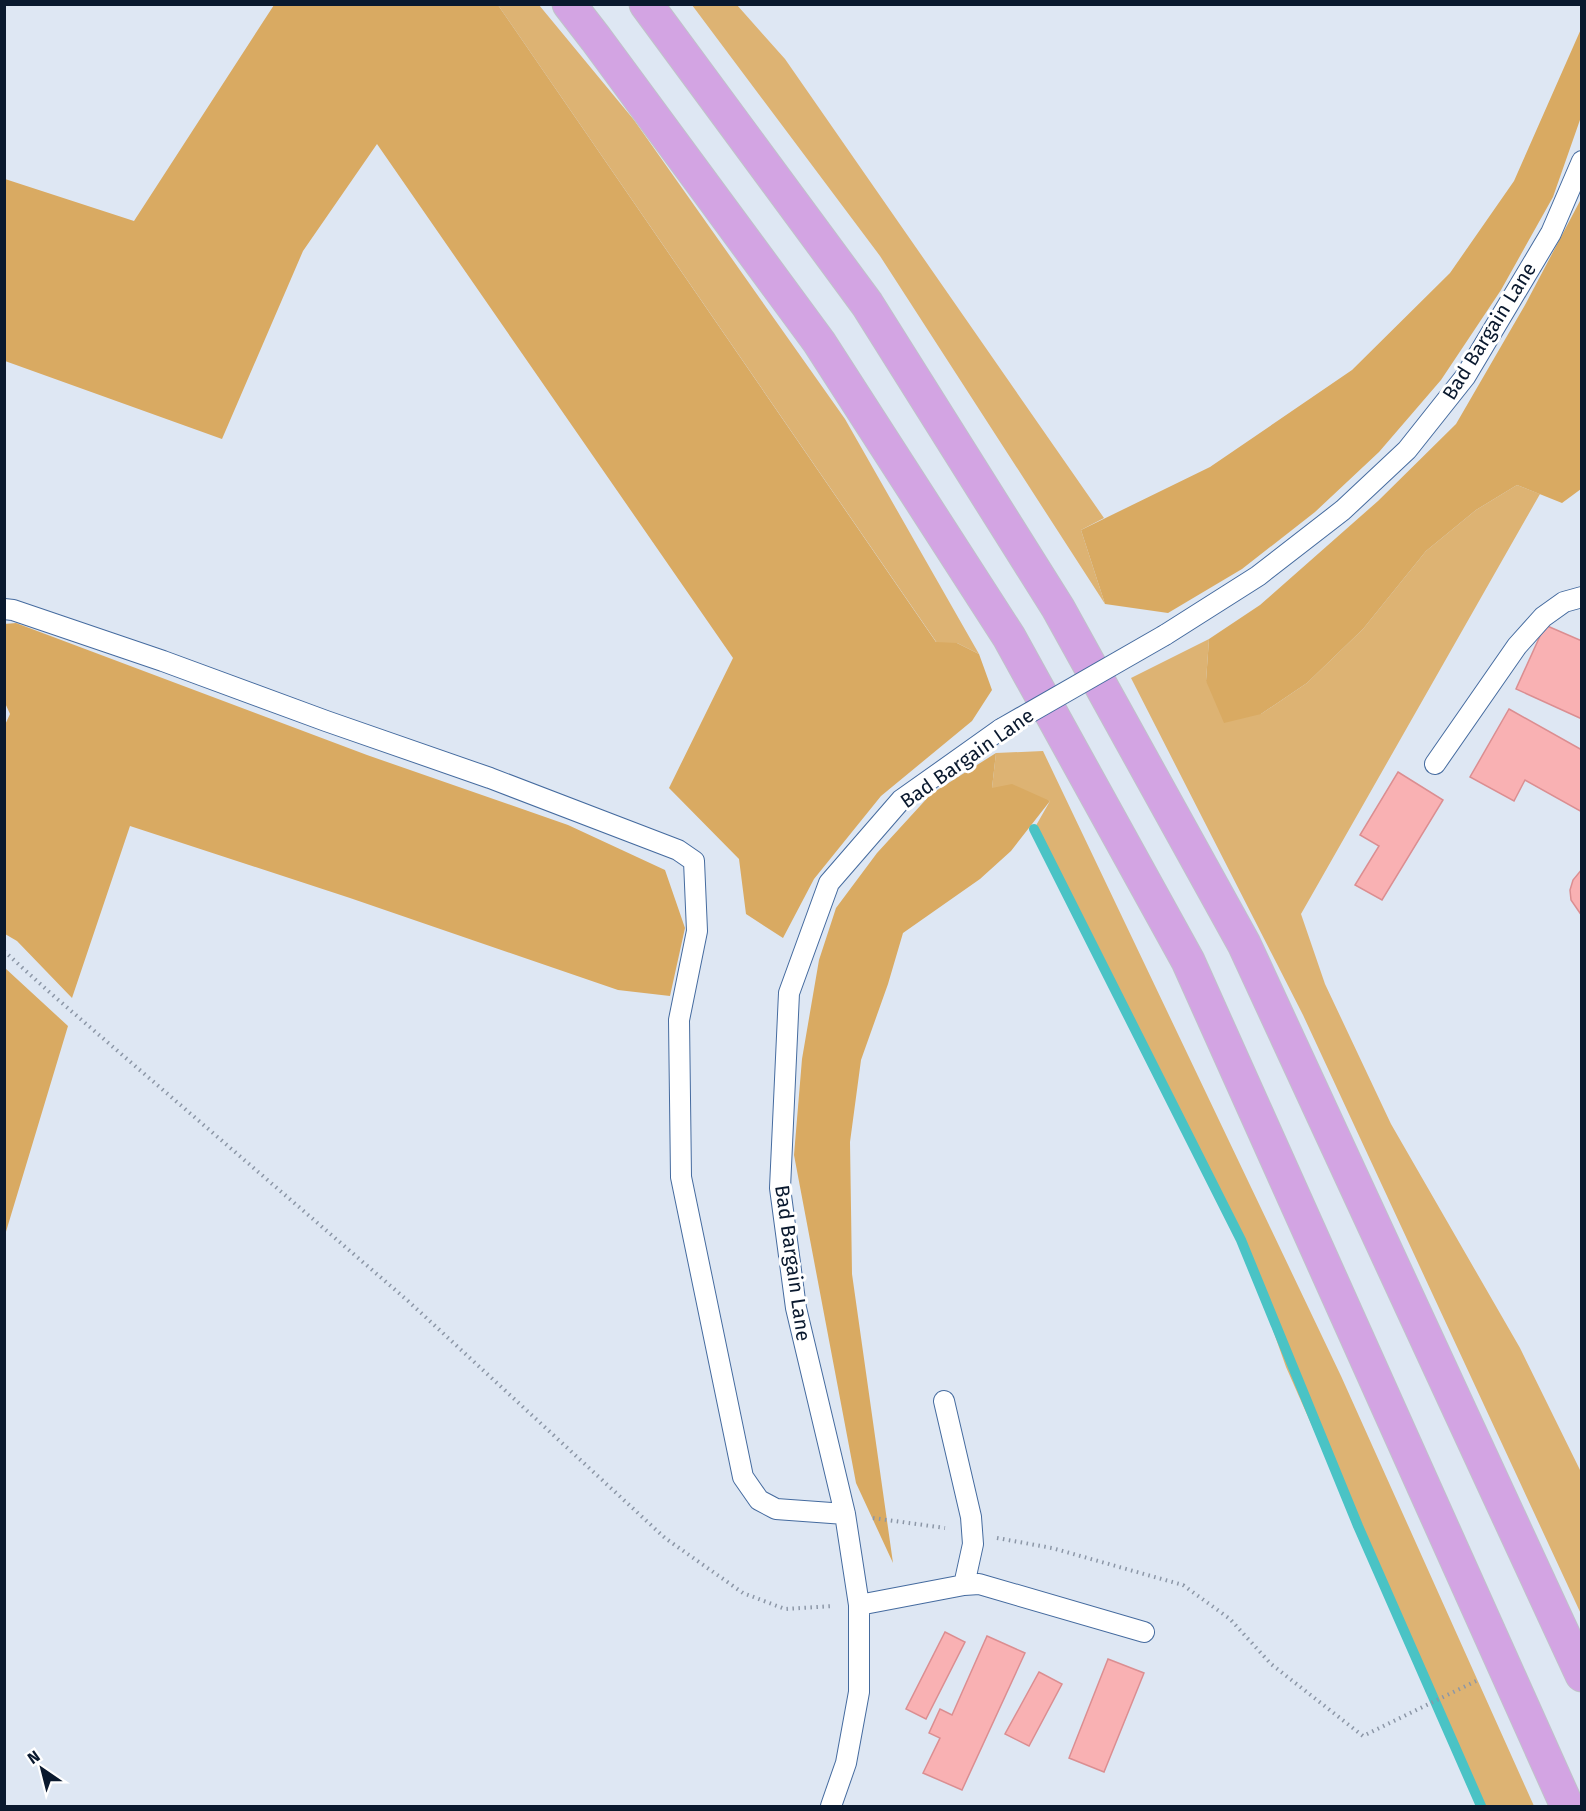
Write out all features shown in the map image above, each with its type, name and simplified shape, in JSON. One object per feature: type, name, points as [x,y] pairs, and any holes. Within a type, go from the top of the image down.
[{"type":"highway","points":[[568,4],[597,39],[819,342],[1015,648],[1188,961],[1566,1806]]},
{"type":"highway","points":[[646,4],[867,304],[1058,608],[1244,944],[1566,1638],[1581,1676]]},
{"type":"lane","name":"Bad Bargain Lane","points":[[831,1806],[846,1763],[860,1692],[859,1605],[845,1514],[796,1308],[780,1188],[789,993],[829,883],[901,800],[1001,729],[1165,635],[1258,576],[1343,510],[1407,450],[1465,377],[1551,233],[1581,162]]},
{"type":"lane","points":[[1435,764],[1517,646],[1543,617],[1564,602],[1581,597]]},
{"type":"lane","points":[[4,609],[13,610],[162,661],[490,778],[678,850],[694,861],[697,931],[680,1020],[681,1177],[744,1477],[759,1500],[776,1509],[845,1514]]},
{"type":"lane","points":[[944,1401],[970,1517],[973,1544],[964,1585]]},
{"type":"lane","points":[[859,1605],[979,1584],[1144,1632]]},
{"type":"path","points":[[4,951],[407,1300],[665,1538],[742,1593],[785,1609],[859,1605]]},
{"type":"path","points":[[1422,1707],[1439,1698]]},
{"type":"shaded area","points":[[274,5],[498,5],[936,642],[957,643],[979,654],[992,690],[972,721],[881,796],[814,879],[783,938],[746,914],[739,859],[669,788],[733,658],[377,144],[303,251],[222,439],[5,361],[5,179],[134,221]]},
{"type":"shaded area","points":[[498,5],[539,5],[634,120],[845,419],[979,654],[957,643],[937,643]]},
{"type":"shaded area","points":[[692,5],[737,5],[785,59],[1104,518],[1081,530],[1105,604],[880,256]]},
{"type":"shaded area","points":[[1581,29],[1581,117],[1553,197],[1501,290],[1441,380],[1379,452],[1315,512],[1242,569],[1168,613],[1105,604],[1081,530],[1210,467],[1352,370],[1450,273],[1514,181]]},
{"type":"shaded area","points":[[1581,199],[1581,489],[1562,503],[1517,485],[1476,510],[1426,551],[1363,629],[1307,683],[1261,714],[1224,723],[1206,681],[1209,639],[1260,605],[1378,501],[1456,424],[1525,305]]},
{"type":"shaded area","points":[[1517,485],[1540,494],[1301,914],[1325,984],[1391,1124],[1520,1348],[1581,1472],[1581,1614],[1303,1015],[1131,678],[1209,639],[1206,681],[1261,714],[1307,683],[1363,629],[1426,551],[1476,510]]},
{"type":"shaded area","points":[[16,623],[367,755],[568,825],[665,870],[685,928],[670,996],[618,990],[350,898],[130,826],[72,998],[17,941],[5,934],[4,727],[10,714],[5,703],[4,624]]},
{"type":"shaded area","points":[[1043,751],[1341,1376],[1534,1806],[1480,1806],[1286,1367],[1241,1240],[1034,829],[1050,801],[992,788],[996,753]]},
{"type":"shaded area","points":[[996,753],[992,788],[1012,784],[1050,801],[1011,851],[980,879],[903,933],[861,1060],[850,1142],[852,1274],[893,1563],[856,1483],[794,1155],[802,1059],[819,960],[836,908],[877,853],[931,794]]},
{"type":"shaded area","points":[[5,968],[68,1026],[5,1235]]},
{"type":"building","points":[[1545,625],[1582,641],[1582,719],[1516,689]]},
{"type":"building","points":[[1509,709],[1582,750],[1582,812],[1525,780],[1514,801],[1470,777]]},
{"type":"building","points":[[1398,772],[1443,800],[1382,900],[1355,885],[1379,846],[1360,835]]},
{"type":"building","points":[[1582,869],[1582,916],[1571,900],[1570,890],[1573,880]]},
{"type":"building","points":[[945,1632],[965,1642],[926,1719],[906,1709]]},
{"type":"building","points":[[987,1636],[1025,1653],[962,1790],[923,1773],[940,1738],[929,1733],[940,1709],[952,1715]]},
{"type":"building","points":[[1108,1659],[1144,1673],[1104,1772],[1069,1758]]},
{"type":"building","points":[[1039,1672],[1062,1684],[1029,1746],[1005,1734]]},
{"type":"waterway","points":[[1034,829],[1241,1240],[1358,1526],[1481,1806]]}]
